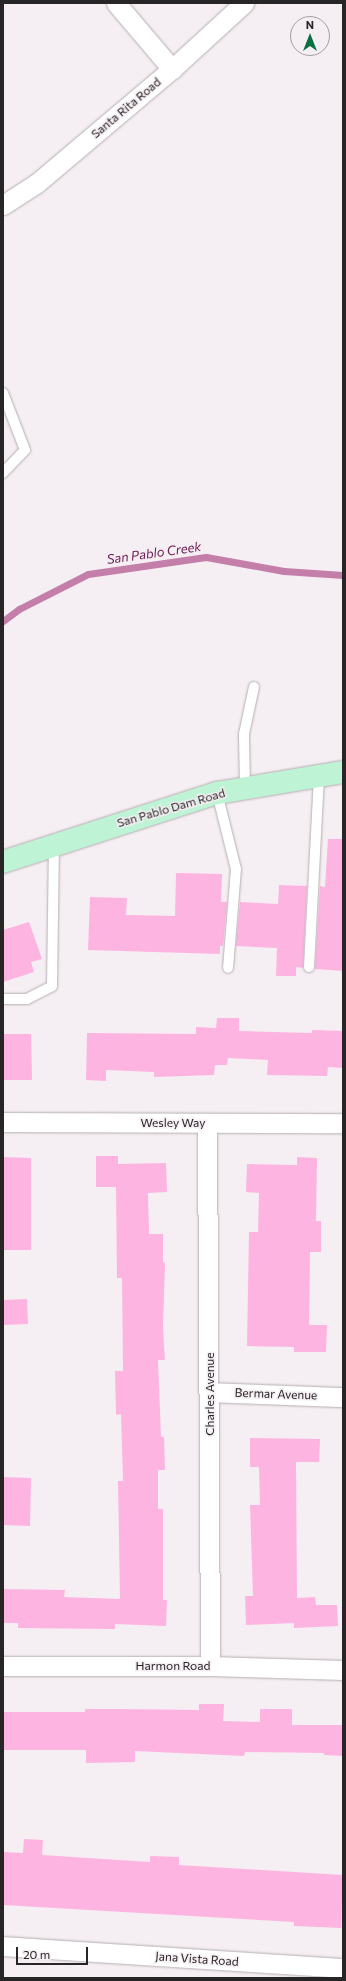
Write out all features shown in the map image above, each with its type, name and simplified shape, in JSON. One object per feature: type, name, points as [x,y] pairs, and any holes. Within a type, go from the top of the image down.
[{"type":"main road","name":"San Pablo Dam Road","points":[[3,862],[54,844],[217,793],[319,774],[343,772]]},
{"type":"street","points":[[116,3],[172,69]]},
{"type":"street","name":"Santa Rita Road","points":[[3,205],[37,183],[172,69],[244,3]]},
{"type":"street","name":"Wesley Way","points":[[3,1122],[343,1124]]},
{"type":"street","name":"Charles Avenue","points":[[207,1123],[210,1392],[210,1666]]},
{"type":"street","name":"Bermar Avenue","points":[[210,1392],[343,1397]]},
{"type":"street","name":"Harmon Road","points":[[3,1666],[210,1666],[343,1670]]},
{"type":"street","name":"Jana Vista Road","points":[[3,1946],[343,1968]]},
{"type":"lane","points":[[3,393],[25,450],[3,473]]},
{"type":"lane","points":[[245,788],[244,734],[254,687]]},
{"type":"lane","points":[[310,967],[319,774]]},
{"type":"lane","points":[[217,793],[236,869],[228,968]]},
{"type":"lane","points":[[3,999],[27,999],[52,986],[54,844]]},
{"type":"building","points":[[328,839],[343,839],[343,971],[315,969],[320,886],[325,887]]},
{"type":"building","points":[[176,873],[222,874],[221,902],[227,902],[223,946],[220,946],[220,954],[88,950],[90,897],[127,898],[126,915],[175,916]]},
{"type":"building","points":[[279,885],[307,886],[303,968],[296,967],[296,976],[276,976],[277,948],[236,946],[240,902],[278,904]]},
{"type":"building","points":[[29,922],[42,959],[31,962],[34,972],[3,982],[3,930]]},
{"type":"building","points":[[217,1018],[239,1018],[239,1031],[312,1033],[312,1030],[343,1031],[343,1068],[328,1067],[327,1076],[267,1075],[268,1060],[228,1058],[227,1065],[215,1065],[214,1075],[154,1077],[154,1072],[106,1070],[106,1081],[86,1080],[87,1033],[196,1034],[196,1027],[216,1028]]},
{"type":"building","points":[[3,1034],[31,1034],[32,1080],[3,1080]]},
{"type":"building","points":[[96,1156],[118,1156],[118,1164],[166,1163],[167,1192],[148,1193],[149,1234],[163,1234],[163,1262],[165,1263],[163,1328],[165,1360],[158,1360],[161,1437],[164,1437],[165,1470],[158,1470],[158,1509],[163,1509],[163,1600],[167,1600],[166,1626],[115,1624],[115,1629],[18,1628],[18,1623],[3,1623],[3,1589],[65,1590],[64,1597],[120,1599],[118,1481],[123,1481],[121,1414],[116,1415],[115,1371],[123,1371],[122,1278],[117,1278],[116,1187],[96,1187]]},
{"type":"building","points":[[3,1157],[31,1158],[31,1250],[3,1250]]},
{"type":"building","points":[[297,1157],[317,1158],[316,1221],[321,1221],[321,1252],[310,1252],[309,1325],[327,1325],[326,1352],[294,1352],[294,1347],[247,1346],[249,1232],[258,1232],[259,1193],[246,1192],[247,1164],[297,1165]]},
{"type":"building","points":[[27,1299],[28,1324],[3,1325],[3,1300]]},
{"type":"building","points":[[250,1438],[320,1439],[319,1462],[296,1462],[297,1598],[315,1597],[316,1605],[337,1605],[338,1626],[294,1628],[294,1623],[246,1625],[245,1596],[253,1596],[250,1505],[260,1505],[259,1467],[250,1467]]},
{"type":"building","points":[[3,1477],[31,1478],[30,1526],[3,1525]]},
{"type":"building","points":[[199,1704],[224,1704],[223,1721],[260,1722],[260,1709],[292,1709],[292,1725],[343,1725],[343,1756],[324,1755],[324,1753],[245,1752],[244,1756],[135,1751],[135,1762],[86,1763],[86,1750],[3,1750],[3,1712],[85,1712],[85,1709],[199,1710]]},
{"type":"building","points":[[24,1839],[43,1840],[42,1855],[150,1862],[150,1856],[179,1857],[179,1865],[343,1875],[341,1928],[294,1926],[294,1922],[3,1905],[3,1852],[23,1853]]},
{"type":"waterway","name":"San Pablo Creek","points":[[3,621],[19,609],[88,574],[206,557],[284,571],[343,575]]}]
